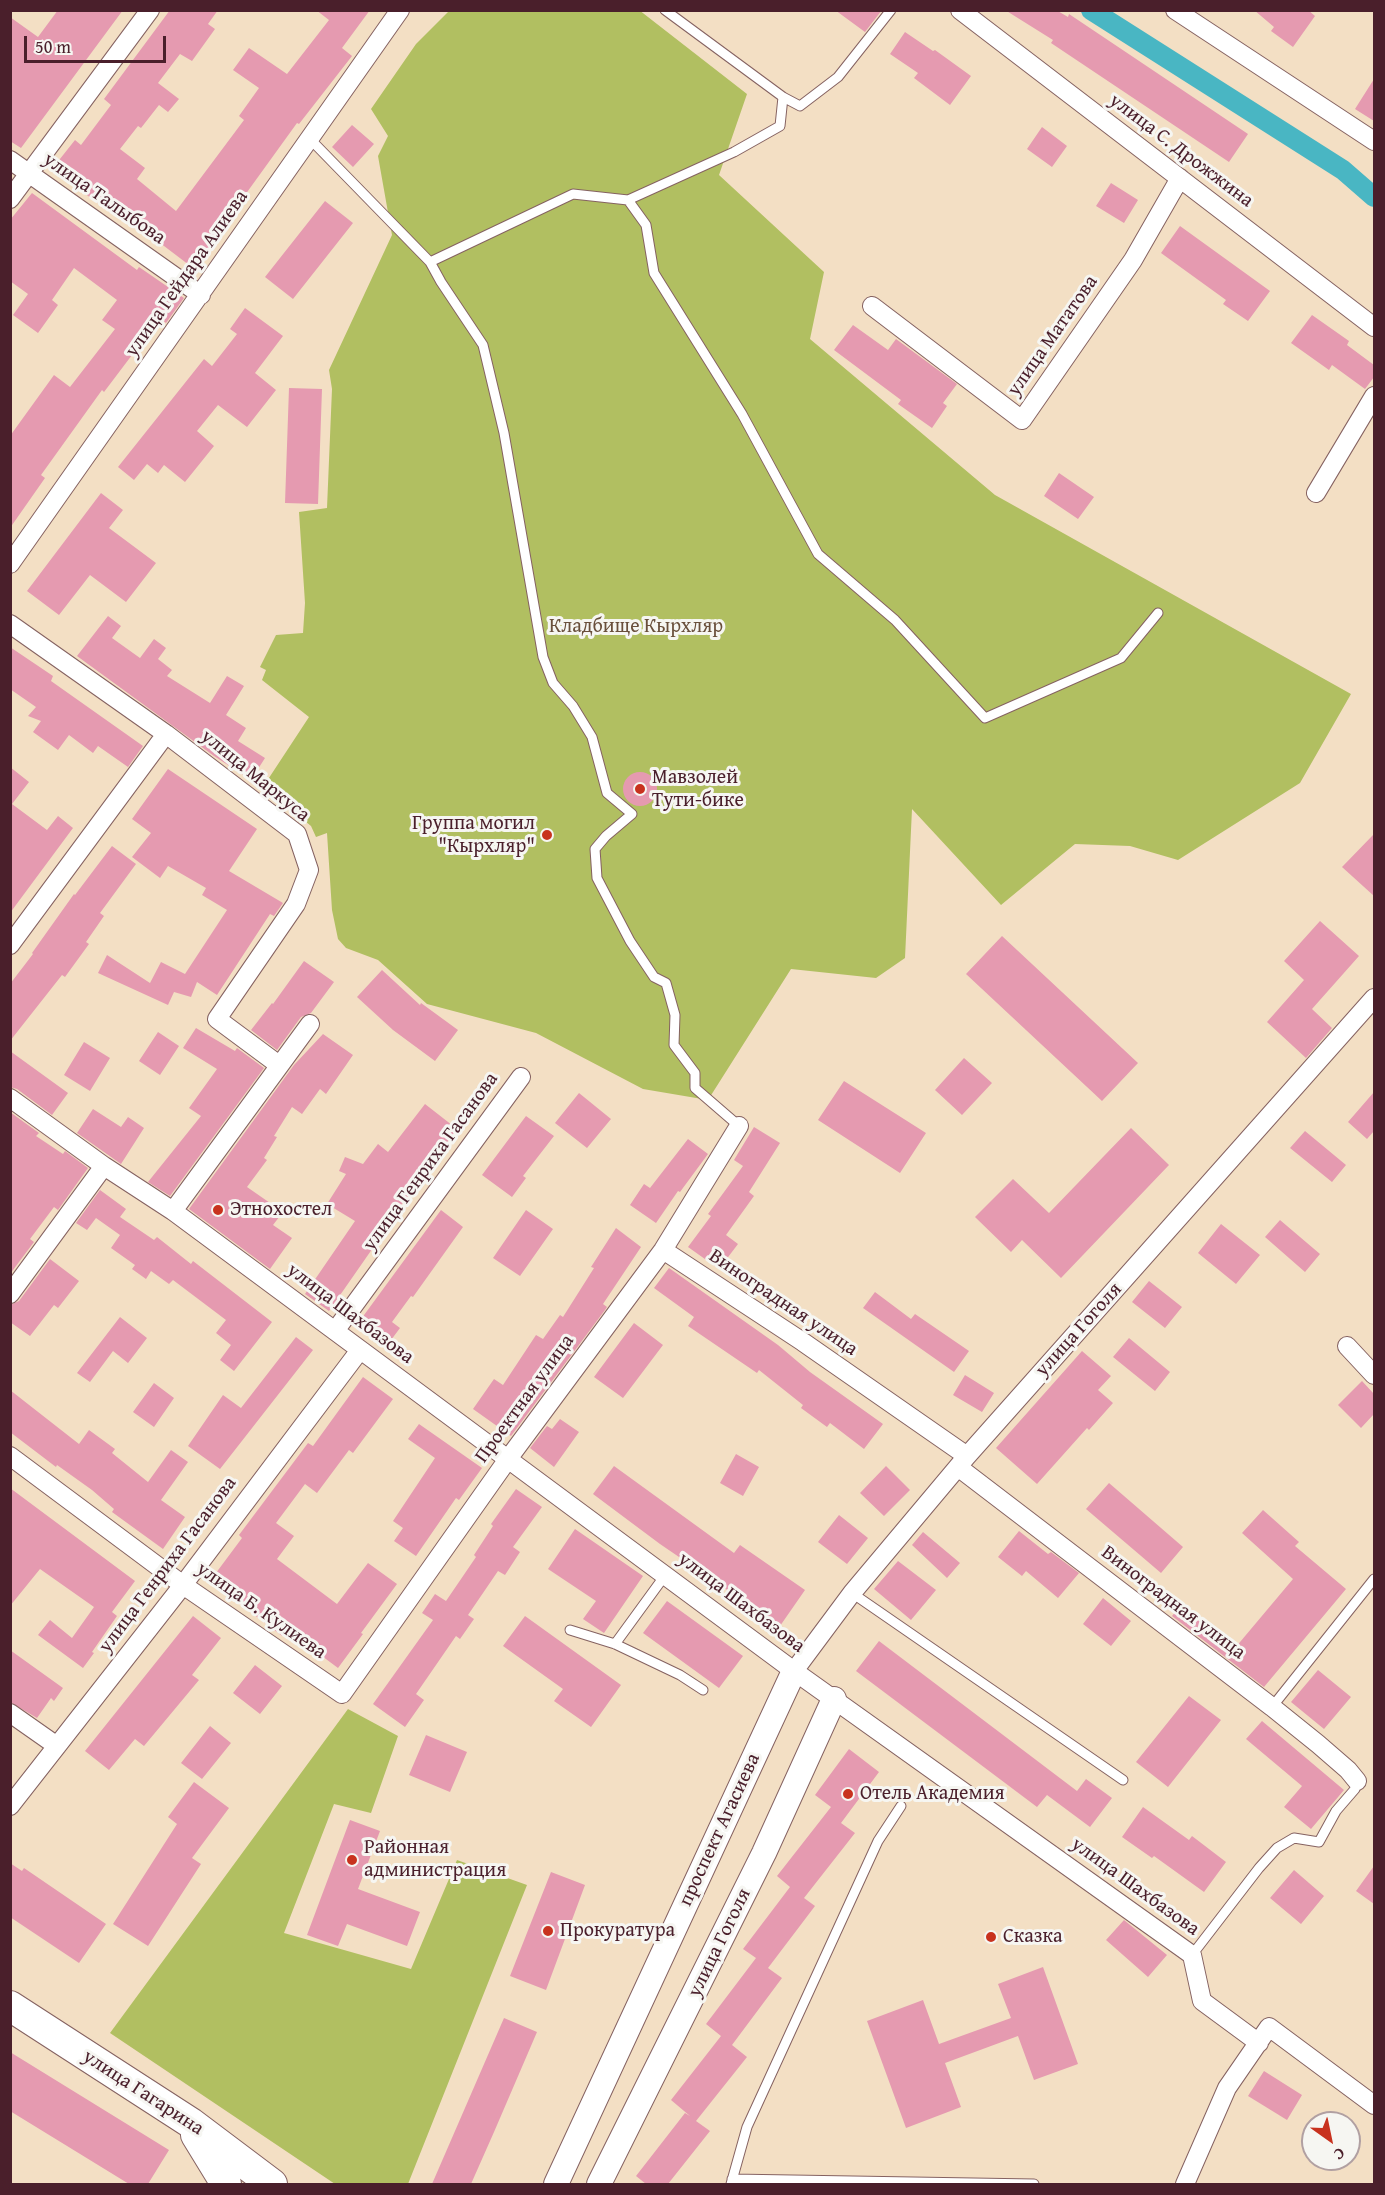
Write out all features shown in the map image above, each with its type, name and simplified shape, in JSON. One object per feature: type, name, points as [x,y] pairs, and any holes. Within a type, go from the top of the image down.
[{"type":"main road","name":"улица Гагарина","points":[[10,2007],[193,2129],[226,2184]]},
{"type":"main road","name":"улица Гагарина","points":[[10,2007],[196,2127],[272,2184]]},
{"type":"street","points":[[10,199],[150,10]]},
{"type":"street","name":"улица Гейдара Алиева","points":[[10,564],[400,10]]},
{"type":"street","name":"улица С. Дрожжина","points":[[960,10],[1374,327]]},
{"type":"street","points":[[1175,10],[1374,141]]},
{"type":"street","name":"улица Талыбова","points":[[10,160],[201,295]]},
{"type":"street","name":"улица Мататова","points":[[872,306],[1022,420],[1133,260],[1180,178]]},
{"type":"street","points":[[1316,493],[1374,396]]},
{"type":"street","name":"улица Маркуса","points":[[10,624],[166,734],[297,834],[309,870],[296,904],[217,1019],[279,1065]]},
{"type":"street","points":[[10,945],[166,734]]},
{"type":"street","name":"улица Гоголя","points":[[794,1671],[852,1593],[962,1461],[1374,998]]},
{"type":"street","points":[[173,1211],[310,1024]]},
{"type":"street","name":"улица Генриха Гасанова","points":[[335,1331],[521,1077]]},
{"type":"street","name":"улица Шахбазова","points":[[10,1098],[104,1166],[173,1211],[794,1671],[1192,1955],[1202,2001],[1258,2043]]},
{"type":"street","name":"Проектная улица","points":[[342,1694],[508,1459],[663,1250],[740,1126]]},
{"type":"street","points":[[10,1294],[104,1166]]},
{"type":"street","name":"Виноградная улица","points":[[663,1250],[803,1342],[962,1461],[1318,1744],[1357,1781]]},
{"type":"street","points":[[1347,1346],[1374,1375]]},
{"type":"street","name":"улица Генриха Гасанова","points":[[10,1806],[183,1585],[360,1350]]},
{"type":"street","name":"улица Б. Кулиева","points":[[10,1456],[183,1585],[342,1694]]},
{"type":"street","name":"проспект Агасиева","points":[[556,2184],[794,1671]]},
{"type":"street","name":"улица Гоголя","points":[[599,2184],[764,1853],[834,1699]]},
{"type":"street","points":[[10,1713],[57,1746]]},
{"type":"street","points":[[1185,2184],[1227,2088],[1269,2027],[1374,2105]]},
{"type":"lane","points":[[665,10],[783,97],[800,106],[838,77],[891,10]]},
{"type":"lane","points":[[430,262],[573,194],[628,200],[734,152],[780,126],[783,97]]},
{"type":"lane","points":[[310,139],[430,262],[483,345],[504,433],[543,657],[553,683],[573,706],[592,737],[607,793],[632,814],[606,836],[595,849],[597,878],[630,941],[654,977],[666,983],[675,1015],[674,1045],[695,1073],[695,1089],[740,1126]]},
{"type":"lane","points":[[628,200],[646,225],[654,273],[742,414],[818,554],[895,620],[985,718],[1121,658],[1158,613]]},
{"type":"lane","points":[[615,1644],[666,1574]]},
{"type":"lane","points":[[1272,1707],[1374,1579]]},
{"type":"lane","points":[[852,1593],[1123,1780]]},
{"type":"lane","points":[[570,1630],[615,1644],[680,1675],[703,1690]]},
{"type":"lane","points":[[1192,1955],[1277,1848],[1294,1838],[1319,1842],[1336,1811],[1355,1789],[1357,1781]]},
{"type":"lane","points":[[901,1806],[878,1840],[747,2127],[732,2182],[1035,2184]]},
{"type":"green space","name":"Кладбище Кырхляр","points":[[639,10],[747,94],[719,175],[824,272],[810,339],[995,495],[1351,694],[1300,783],[1178,860],[1130,846],[1075,844],[1001,905],[912,809],[905,958],[876,978],[791,969],[708,1100],[643,1089],[536,1033],[427,1004],[378,960],[346,948],[338,939],[332,910],[327,833],[316,837],[311,826],[263,787],[309,717],[262,680],[266,670],[260,667],[276,635],[303,633],[305,603],[299,512],[327,508],[332,389],[329,370],[392,235],[378,156],[388,136],[371,109],[416,44],[449,11]]},
{"type":"green space","points":[[348,1709],[398,1736],[371,1813],[334,1804],[284,1933],[411,1969],[457,1860],[527,1885],[408,2184],[335,2184],[110,2033]]},
{"type":"building","points":[[58,10],[123,10],[21,148],[10,141],[10,17],[38,37]]},
{"type":"building","points":[[170,10],[218,10],[208,24],[215,29],[192,61],[180,54],[158,83],[179,99],[168,112],[159,105],[120,149],[145,168],[137,179],[176,211],[244,120],[239,116],[259,88],[233,70],[249,48],[287,74],[329,20],[316,10],[370,10],[342,48],[352,56],[299,124],[297,123],[219,235],[193,268],[114,208],[111,213],[52,169],[75,140],[81,145],[111,105],[104,99]]},
{"type":"building","points":[[835,10],[882,10],[865,32]]},
{"type":"building","points":[[1005,10],[1056,10],[1068,17],[1069,14],[1248,134],[1229,162],[1051,43],[1053,40]]},
{"type":"building","points":[[1254,10],[1308,10],[1315,16],[1293,47],[1271,31],[1274,27]]},
{"type":"building","points":[[905,32],[971,76],[950,105],[914,78],[918,73],[890,54]]},
{"type":"building","points":[[1374,79],[1374,121],[1355,109]]},
{"type":"building","points":[[352,125],[374,144],[353,167],[332,147]]},
{"type":"building","points":[[1042,127],[1067,146],[1052,167],[1027,149]]},
{"type":"building","points":[[1111,183],[1138,200],[1124,223],[1096,206]]},
{"type":"building","points":[[32,193],[137,270],[139,267],[184,298],[166,323],[160,318],[104,392],[102,390],[41,475],[45,478],[10,528],[10,436],[54,375],[70,387],[115,329],[102,320],[117,300],[74,268],[52,300],[58,305],[38,333],[13,315],[28,294],[10,281],[10,220]]},
{"type":"building","points":[[325,201],[353,223],[293,299],[265,277]]},
{"type":"building","points":[[1180,226],[1270,291],[1248,321],[1223,304],[1226,300],[1161,253]]},
{"type":"building","points":[[245,308],[283,336],[255,373],[276,390],[247,427],[218,405],[197,431],[214,446],[185,482],[164,465],[158,473],[147,464],[134,480],[118,467],[204,359],[212,366],[237,334],[230,329]]},
{"type":"building","points":[[1312,315],[1349,341],[1347,345],[1374,365],[1374,377],[1365,389],[1332,365],[1329,370],[1291,343]]},
{"type":"building","points":[[853,325],[888,350],[896,339],[957,384],[943,403],[947,406],[932,428],[898,404],[901,400],[834,350]]},
{"type":"building","points":[[289,388],[322,389],[318,504],[285,503]]},
{"type":"building","points":[[1059,473],[1094,497],[1078,519],[1044,496]]},
{"type":"building","points":[[101,493],[123,510],[109,528],[156,563],[126,602],[90,575],[59,615],[27,591]]},
{"type":"building","points":[[108,616],[121,626],[112,638],[140,658],[154,639],[166,648],[158,659],[172,670],[167,676],[210,703],[227,676],[244,686],[226,715],[246,728],[238,741],[265,758],[251,780],[214,756],[77,656]]},
{"type":"building","points":[[10,647],[53,676],[51,681],[143,746],[128,767],[98,746],[93,753],[69,735],[58,750],[33,732],[41,721],[28,716],[36,707],[10,689]]},
{"type":"building","points":[[10,767],[29,782],[12,804],[47,830],[58,816],[73,828],[10,913]]},
{"type":"building","points":[[168,769],[257,829],[229,871],[283,903],[274,916],[270,914],[217,995],[197,982],[191,997],[174,992],[168,1005],[98,973],[107,955],[150,983],[161,962],[185,974],[227,910],[202,895],[206,888],[168,866],[160,878],[132,857],[151,833],[132,819]]},
{"type":"building","name":"Мавзолей Тути-бике","points":[[640,772],[652,777],[657,789],[652,801],[640,806],[628,801],[623,789],[628,777]]},
{"type":"building","points":[[1374,834],[1374,896],[1342,867]]},
{"type":"building","points":[[112,846],[136,864],[100,913],[104,916],[86,942],[89,944],[65,977],[62,975],[10,1041],[10,984],[74,894]]},
{"type":"building","points":[[1320,921],[1359,956],[1312,1009],[1332,1028],[1306,1058],[1267,1022],[1304,980],[1284,961]]},
{"type":"building","points":[[1002,936],[1138,1063],[1102,1101],[966,974]]},
{"type":"building","points":[[304,961],[334,982],[311,1013],[301,1017],[277,1050],[251,1030]]},
{"type":"building","points":[[382,970],[420,1005],[421,1003],[458,1030],[435,1061],[393,1030],[357,997]]},
{"type":"building","points":[[196,1028],[235,1051],[237,1048],[264,1068],[170,1196],[148,1182],[201,1116],[189,1108],[217,1069],[183,1048]]},
{"type":"building","points":[[158,1032],[179,1046],[160,1075],[139,1061]]},
{"type":"building","points":[[323,1034],[353,1055],[326,1094],[320,1089],[302,1114],[292,1107],[274,1136],[277,1137],[264,1158],[267,1160],[247,1187],[283,1212],[273,1225],[292,1238],[270,1269],[189,1209],[294,1065]]},
{"type":"building","points":[[84,1042],[110,1058],[90,1091],[64,1075]]},
{"type":"building","points":[[10,1051],[68,1093],[52,1115],[17,1089],[10,1087]]},
{"type":"building","points":[[964,1058],[992,1083],[962,1115],[935,1090]]},
{"type":"building","points":[[844,1081],[926,1133],[900,1173],[818,1120]]},
{"type":"building","points":[[1374,1092],[1374,1131],[1367,1139],[1348,1122]]},
{"type":"building","points":[[579,1093],[611,1119],[587,1148],[555,1123]]},
{"type":"building","points":[[425,1104],[457,1129],[399,1208],[329,1311],[305,1294],[355,1221],[327,1204],[346,1174],[339,1171],[345,1157],[363,1164],[378,1144],[388,1152]]},
{"type":"building","points":[[93,1109],[121,1127],[128,1117],[144,1128],[121,1164],[77,1133]]},
{"type":"building","points":[[10,1112],[39,1133],[36,1136],[63,1154],[65,1151],[88,1168],[58,1210],[54,1207],[30,1239],[34,1242],[10,1274]]},
{"type":"building","points":[[526,1116],[554,1136],[523,1176],[526,1178],[512,1197],[482,1175]]},
{"type":"building","points":[[754,1127],[780,1143],[749,1192],[754,1196],[726,1235],[738,1244],[719,1269],[688,1247],[711,1216],[708,1214],[743,1166],[734,1160]]},
{"type":"building","points":[[1131,1128],[1169,1165],[1061,1278],[1022,1240],[1011,1252],[975,1217],[1013,1179],[1049,1213]]},
{"type":"building","points":[[1305,1131],[1346,1165],[1332,1182],[1290,1148]]},
{"type":"building","points":[[688,1139],[708,1154],[656,1223],[630,1205],[644,1184],[650,1188]]},
{"type":"building","points":[[100,1190],[126,1209],[120,1217],[154,1240],[157,1237],[191,1264],[193,1261],[272,1322],[234,1371],[220,1360],[231,1345],[216,1333],[226,1320],[173,1280],[169,1284],[151,1271],[146,1279],[132,1269],[135,1265],[111,1248],[120,1235],[96,1218],[87,1230],[76,1223]]},
{"type":"building","points":[[441,1210],[463,1227],[413,1297],[411,1296],[392,1322],[400,1328],[391,1340],[383,1334],[378,1341],[356,1326]]},
{"type":"building","points":[[526,1210],[553,1229],[520,1276],[493,1258]]},
{"type":"building","points":[[1280,1220],[1320,1254],[1305,1272],[1265,1237]]},
{"type":"building","points":[[1221,1224],[1260,1255],[1236,1284],[1198,1253]]},
{"type":"building","points":[[616,1228],[641,1247],[603,1304],[607,1307],[605,1310],[511,1436],[473,1409],[494,1379],[503,1385],[536,1335],[543,1339],[560,1315],[563,1317]]},
{"type":"building","points":[[50,1259],[79,1281],[58,1308],[54,1305],[30,1336],[10,1322],[10,1305],[19,1301]]},
{"type":"building","points":[[669,1268],[778,1345],[810,1372],[883,1424],[864,1449],[830,1423],[827,1427],[801,1408],[803,1405],[759,1370],[757,1373],[688,1326],[694,1317],[654,1288]]},
{"type":"building","points":[[1149,1281],[1182,1307],[1165,1328],[1132,1302]]},
{"type":"building","points":[[875,1292],[911,1319],[915,1314],[969,1351],[954,1372],[863,1308]]},
{"type":"building","points":[[120,1317],[147,1338],[128,1363],[113,1351],[90,1382],[77,1373]]},
{"type":"building","points":[[634,1323],[663,1345],[623,1398],[594,1377]]},
{"type":"building","points":[[296,1337],[313,1350],[220,1469],[188,1446],[223,1395],[241,1408]]},
{"type":"building","points":[[1129,1338],[1170,1372],[1155,1391],[1113,1357]]},
{"type":"building","points":[[1082,1351],[1111,1376],[1098,1390],[1113,1403],[1089,1430],[1087,1428],[1037,1484],[996,1448]]},
{"type":"building","points":[[965,1375],[994,1393],[982,1412],[953,1395]]},
{"type":"building","points":[[363,1377],[393,1399],[353,1453],[349,1450],[317,1493],[305,1484],[276,1523],[294,1536],[277,1559],[337,1604],[368,1563],[397,1584],[338,1668],[287,1630],[282,1636],[210,1581],[242,1538],[239,1535],[308,1443],[313,1446]]},
{"type":"building","points":[[1362,1381],[1374,1394],[1374,1414],[1361,1428],[1338,1405]]},
{"type":"building","points":[[154,1383],[174,1398],[154,1427],[133,1412]]},
{"type":"building","points":[[10,1390],[79,1444],[89,1430],[115,1449],[112,1453],[148,1482],[171,1450],[188,1462],[161,1500],[185,1517],[163,1549],[112,1512],[114,1509],[92,1490],[57,1465],[56,1467],[10,1432]]},
{"type":"building","points":[[560,1419],[579,1432],[554,1467],[530,1448],[547,1426],[552,1429]]},
{"type":"building","points":[[419,1424],[482,1468],[459,1500],[456,1498],[416,1556],[394,1541],[403,1528],[393,1521],[435,1458],[408,1439]]},
{"type":"building","points":[[736,1454],[759,1467],[743,1496],[720,1483]]},
{"type":"building","points":[[614,1466],[734,1553],[740,1545],[805,1590],[780,1626],[660,1544],[593,1494]]},
{"type":"building","points":[[886,1466],[910,1490],[884,1516],[860,1493]]},
{"type":"building","points":[[1109,1483],[1183,1547],[1161,1573],[1086,1509]]},
{"type":"building","points":[[10,1488],[135,1581],[112,1612],[117,1616],[83,1668],[38,1635],[50,1620],[72,1638],[94,1607],[40,1569],[10,1606]]},
{"type":"building","points":[[516,1489],[542,1507],[513,1547],[520,1552],[505,1575],[498,1571],[468,1615],[474,1619],[460,1639],[456,1636],[416,1694],[424,1700],[405,1727],[373,1704],[433,1620],[422,1613],[435,1594],[446,1601],[476,1557],[474,1555],[493,1526],[491,1524]]},
{"type":"building","points":[[1263,1510],[1299,1542],[1295,1546],[1346,1589],[1264,1687],[1172,1616],[1182,1604],[1235,1648],[1293,1579],[1242,1533]]},
{"type":"building","points":[[839,1515],[868,1538],[847,1564],[818,1542]]},
{"type":"building","points":[[575,1529],[643,1576],[604,1633],[583,1619],[596,1601],[548,1569]]},
{"type":"building","points":[[1019,1531],[1048,1554],[1051,1552],[1079,1573],[1058,1598],[1026,1571],[1022,1576],[998,1557]]},
{"type":"building","points":[[923,1532],[960,1563],[947,1578],[912,1545]]},
{"type":"building","points":[[898,1561],[936,1590],[911,1620],[874,1589]]},
{"type":"building","points":[[1103,1598],[1131,1621],[1111,1646],[1083,1624]]},
{"type":"building","points":[[667,1601],[743,1656],[719,1688],[643,1633]]},
{"type":"building","points":[[193,1616],[221,1638],[192,1675],[199,1680],[144,1746],[135,1739],[109,1770],[85,1751]]},
{"type":"building","points":[[525,1616],[621,1685],[591,1727],[554,1701],[563,1689],[503,1646]]},
{"type":"building","points":[[879,1641],[1077,1791],[1086,1779],[1112,1798],[1090,1827],[1047,1795],[1037,1807],[856,1671]]},
{"type":"building","points":[[10,1650],[63,1688],[54,1701],[51,1698],[37,1718],[10,1702]]},
{"type":"building","points":[[255,1665],[282,1686],[260,1714],[233,1693]]},
{"type":"building","points":[[1318,1670],[1351,1697],[1324,1729],[1291,1702]]},
{"type":"building","points":[[1189,1696],[1221,1720],[1168,1787],[1136,1762]]},
{"type":"building","points":[[1262,1721],[1344,1790],[1311,1829],[1284,1807],[1302,1786],[1246,1739]]},
{"type":"building","points":[[210,1726],[231,1743],[202,1779],[181,1763]]},
{"type":"building","points":[[426,1735],[467,1752],[450,1792],[409,1775]]},
{"type":"building","points":[[849,1749],[879,1772],[841,1823],[855,1833],[804,1898],[815,1906],[768,1968],[782,1978],[732,2045],[747,2057],[696,2121],[710,2131],[668,2184],[646,2184],[636,2176],[685,2113],[690,2116],[671,2100],[721,2036],[706,2024],[756,1958],[743,1949],[790,1887],[777,1876],[831,1807],[815,1795]]},
{"type":"building","points":[[194,1782],[229,1808],[192,1858],[201,1864],[148,1946],[113,1924],[177,1824],[168,1817]]},
{"type":"building","points":[[1143,1807],[1189,1840],[1192,1836],[1226,1862],[1204,1892],[1154,1856],[1152,1858],[1122,1837]]},
{"type":"building","name":"Районная администрация","points":[[350,1820],[380,1831],[358,1889],[420,1912],[407,1946],[347,1924],[338,1946],[307,1935]]},
{"type":"building","points":[[10,1863],[22,1871],[24,1868],[106,1924],[79,1963],[10,1917]]},
{"type":"building","points":[[1374,1866],[1374,1904],[1356,1891]]},
{"type":"building","points":[[1294,1870],[1324,1896],[1301,1924],[1270,1898]]},
{"type":"building","name":"Прокуратура","points":[[551,1872],[585,1885],[546,1990],[510,1976]]},
{"type":"building","points":[[1124,1920],[1167,1955],[1148,1977],[1106,1940]]},
{"type":"building","points":[[1043,1967],[1078,2064],[1034,2080],[1018,2036],[945,2063],[961,2107],[906,2128],[867,2021],[923,2000],[939,2044],[1011,2018],[998,1984]]},
{"type":"building","points":[[504,2018],[537,2032],[494,2132],[471,2184],[432,2184]]},
{"type":"building","points":[[10,2052],[169,2150],[148,2184],[129,2184],[10,2111]]},
{"type":"building","points":[[1264,2071],[1302,2095],[1287,2120],[1248,2096]]},
{"type":"waterway","points":[[1091,10],[1343,170],[1374,197]]},
{"type":"place","name":"Мавзолей Тути-бике","points":[[640,789]]},
{"type":"place","name":"Группа могил \"Кырхляр\"","points":[[547,835]]},
{"type":"place","name":"Этнохостел","points":[[218,1210]]},
{"type":"place","name":"Отель Академия","points":[[848,1794]]},
{"type":"place","name":"Районная администрация","points":[[352,1860]]},
{"type":"place","name":"Прокуратура","points":[[548,1931]]},
{"type":"place","name":"Сказка","points":[[991,1937]]}]
